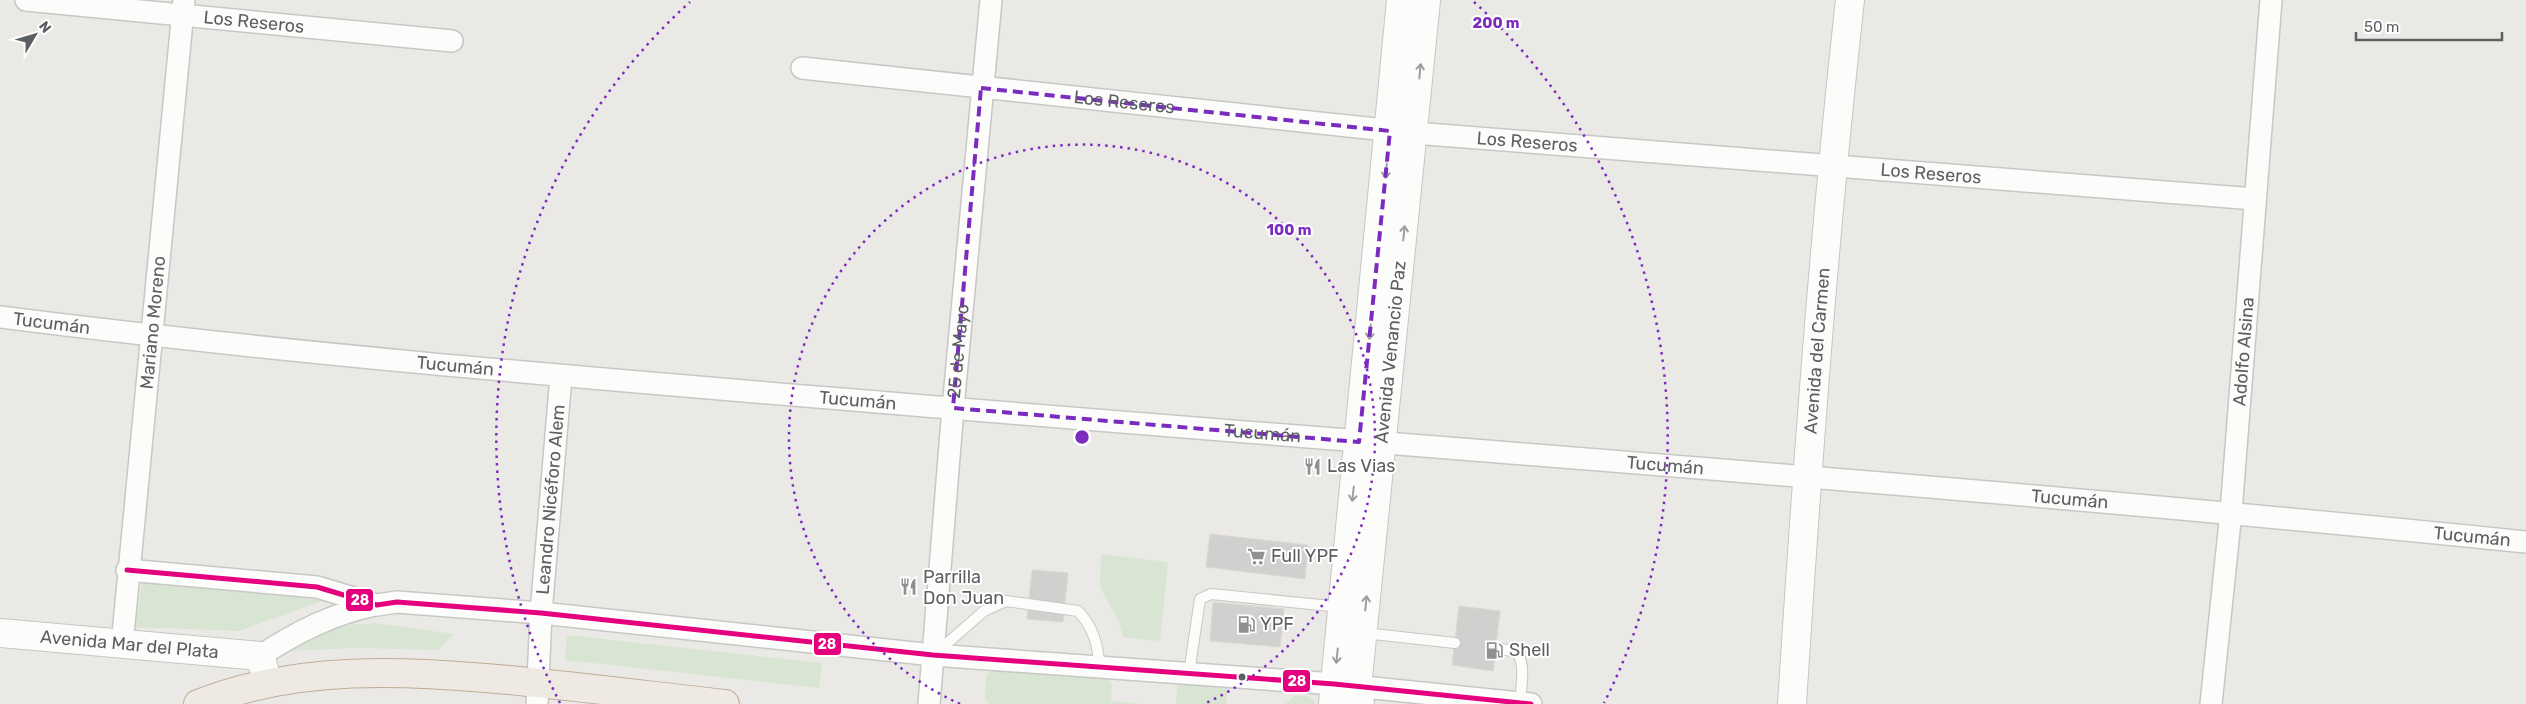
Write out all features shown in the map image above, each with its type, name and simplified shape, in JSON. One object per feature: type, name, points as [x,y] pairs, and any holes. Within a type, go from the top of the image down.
[{"type":"highway","points":[[198,704],[268,682],[318,675],[367,673],[444,675],[538,694],[725,704]]},
{"type":"main road","name":"Avenida Venancio Paz","points":[[1401,0],[1402,132]]},
{"type":"main road","name":"Avenida Venancio Paz","points":[[1346,695],[1362,632],[1371,443],[1402,132],[1426,0]]},
{"type":"main road","name":"Avenida del Carmen","points":[[1792,704],[1806,478],[1832,165],[1850,0]]},
{"type":"main road","name":"Avenida Venancio Paz","points":[[1346,695],[1342,607],[1371,443]]},
{"type":"main road","name":"Avenida Mar del Plata","points":[[0,633],[260,656]]},
{"type":"main road","points":[[260,656],[268,682]]},
{"type":"street","name":"Los Reseros","points":[[26,0],[183,7],[452,41]]},
{"type":"street","name":"25 de Mayo","points":[[930,704],[953,408],[981,88],[991,0]]},
{"type":"street","name":"Adolfo Alsina","points":[[2211,704],[2231,512],[2271,0]]},
{"type":"street","name":"Mariano Moreno","points":[[122,645],[150,336],[183,7]]},
{"type":"street","name":"Los Reseros","points":[[802,68],[1402,132],[2255,199]]},
{"type":"street","name":"Tucumán","points":[[0,317],[150,336],[561,376],[2231,512],[2526,542]]},
{"type":"street","name":"Leandro Nicéforo Alem","points":[[538,694],[541,612],[561,376]]},
{"type":"street","points":[[128,570],[317,587],[377,605]]},
{"type":"street","points":[[260,656],[315,623],[348,611],[397,602],[541,612],[933,655],[1189,673],[1346,695],[1525,703]]},
{"type":"lane","points":[[1189,673],[1200,598],[1211,594],[1342,607]]},
{"type":"lane","points":[[933,655],[984,611],[1006,601],[1078,611],[1090,623],[1099,650],[1098,667]]},
{"type":"lane","points":[[1362,632],[1455,643]]},
{"type":"lane","points":[[1496,648],[1517,652],[1520,657],[1525,703]]},
{"type":"highlighted area","points":[[981,88],[1390,131],[1359,442],[953,408]]},
{"type":"green space","points":[[1101,554],[1168,562],[1160,641],[1123,637],[1118,620],[1100,587]]},
{"type":"green space","points":[[142,581],[325,600],[239,631],[136,627]]},
{"type":"green space","points":[[375,623],[454,634],[438,650],[356,648],[285,651],[333,626]]},
{"type":"green space","points":[[567,635],[822,663],[819,688],[565,660]]},
{"type":"green space","points":[[993,668],[1105,677],[1112,684],[1111,701],[1144,704],[990,704],[985,699],[986,677]]},
{"type":"green space","points":[[1178,684],[1228,687],[1226,704],[1176,704]]},
{"type":"green space","points":[[1295,695],[1310,697],[1316,704],[1285,704]]},
{"type":"building","name":"Full YPF","points":[[1210,534],[1308,545],[1305,579],[1206,567]]},
{"type":"building","points":[[1032,570],[1068,573],[1063,622],[1027,619]]},
{"type":"building","points":[[1213,602],[1284,609],[1280,647],[1210,641]]},
{"type":"building","points":[[1459,606],[1500,611],[1493,671],[1452,665]]},
{"type":"transit line","name":"28","points":[[127,570],[317,587],[377,605],[397,602],[541,613],[933,655],[1334,684],[1531,704]]},
{"type":"place","name":"Las Vias","points":[[1313,466]]},
{"type":"place","name":"Full YPF","points":[[1257,556]]},
{"type":"place","name":"Parrilla Don Juan","points":[[909,587]]},
{"type":"place","name":"YPF","points":[[1246,624]]},
{"type":"place","name":"Shell","points":[[1495,650]]}]
